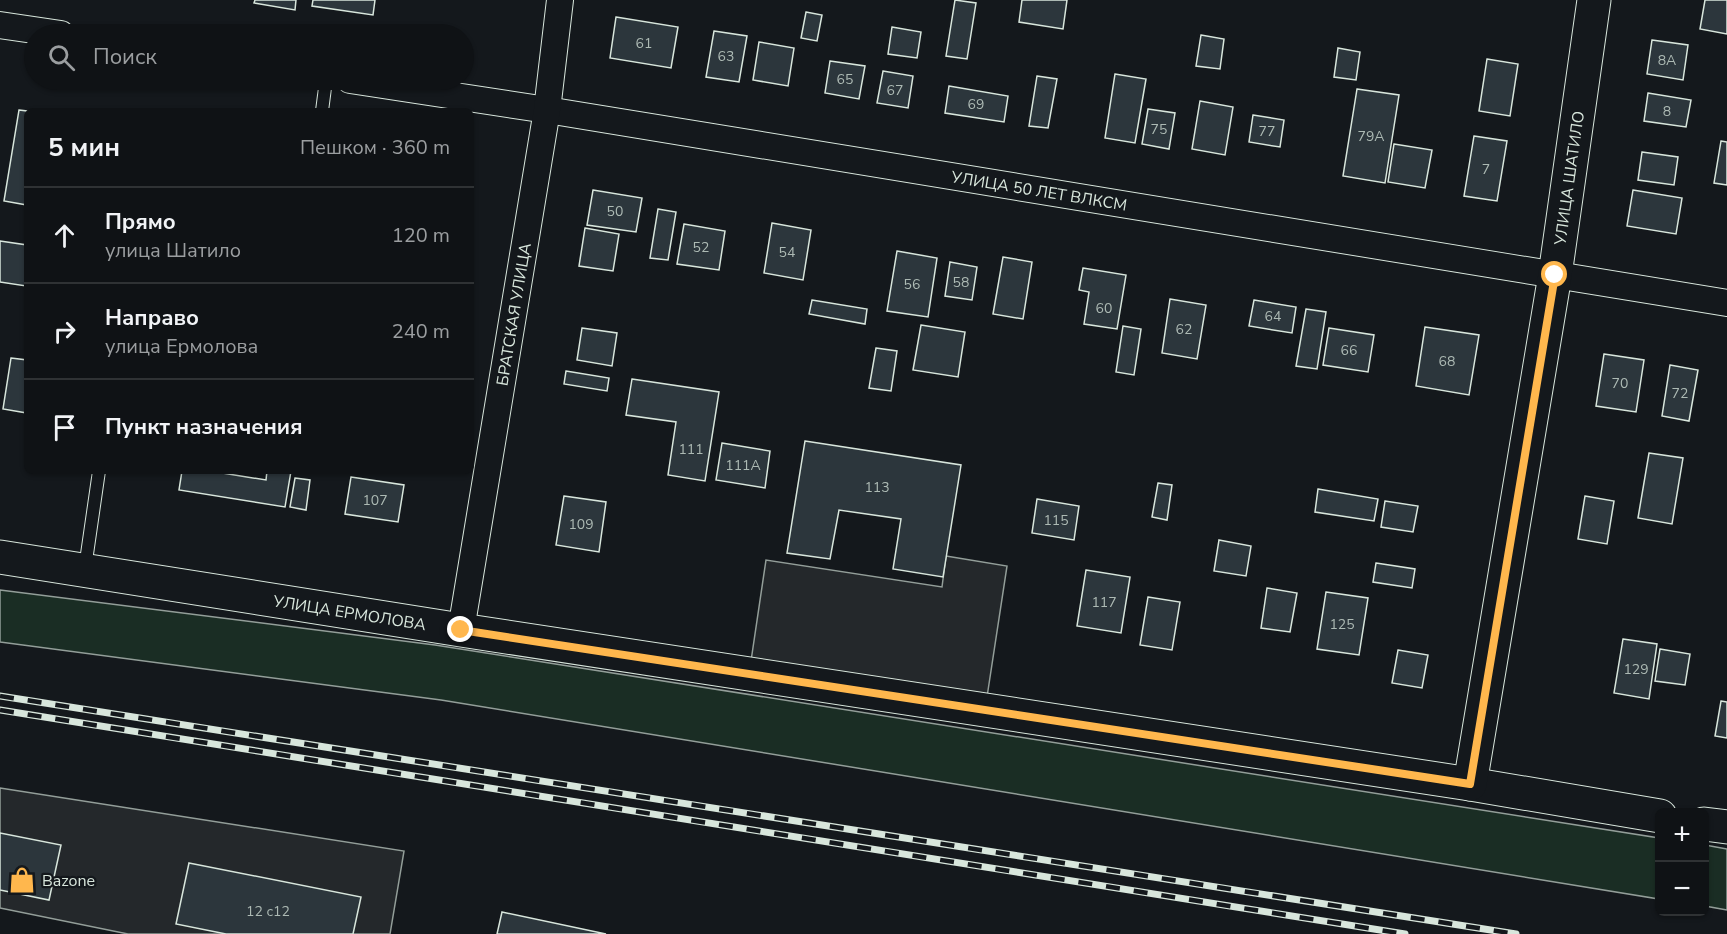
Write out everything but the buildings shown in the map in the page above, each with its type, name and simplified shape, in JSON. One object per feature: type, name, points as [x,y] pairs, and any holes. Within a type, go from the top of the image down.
[{"type":"street","name":"БРАТСКАЯ УЛИЦА","points":[[461,630],[547,110],[560,0]]},
{"type":"street","name":"УЛИЦА ШАТИЛО","points":[[1470,784],[1555,275],[1594,0]]},
{"type":"street","points":[[0,25],[24,29]]},
{"type":"street","name":"УЛИЦА 50 ЛЕТ ВЛКСМ","points":[[416,90],[1727,303]]},
{"type":"street","name":"УЛИЦА ЕРМОЛОВА","points":[[0,557],[1470,784],[1655,815]]},
{"type":"street","points":[[1709,825],[1727,827]]},
{"type":"lane","points":[[322,108],[325,90]]},
{"type":"lane","points":[[84,570],[99,474]]},
{"type":"green space","points":[[0,590],[435,645],[1655,837],[1655,898],[441,700],[0,642]]},
{"type":"green space","points":[[1709,846],[1727,849],[1727,910],[1709,907]]},
{"type":"shaded area","points":[[946,556],[1007,566],[987,697],[751,661],[766,560],[942,587]]},
{"type":"shaded area","points":[[0,788],[404,851],[390,934],[128,934],[0,908]]},
{"type":"railway","points":[[0,696],[1516,934]]},
{"type":"railway","points":[[0,710],[1405,934]]},
{"type":"place","name":"Bazone","points":[[22,880]]},
{"type":"route","points":[[461,630],[1470,784],[1555,275]]}]
